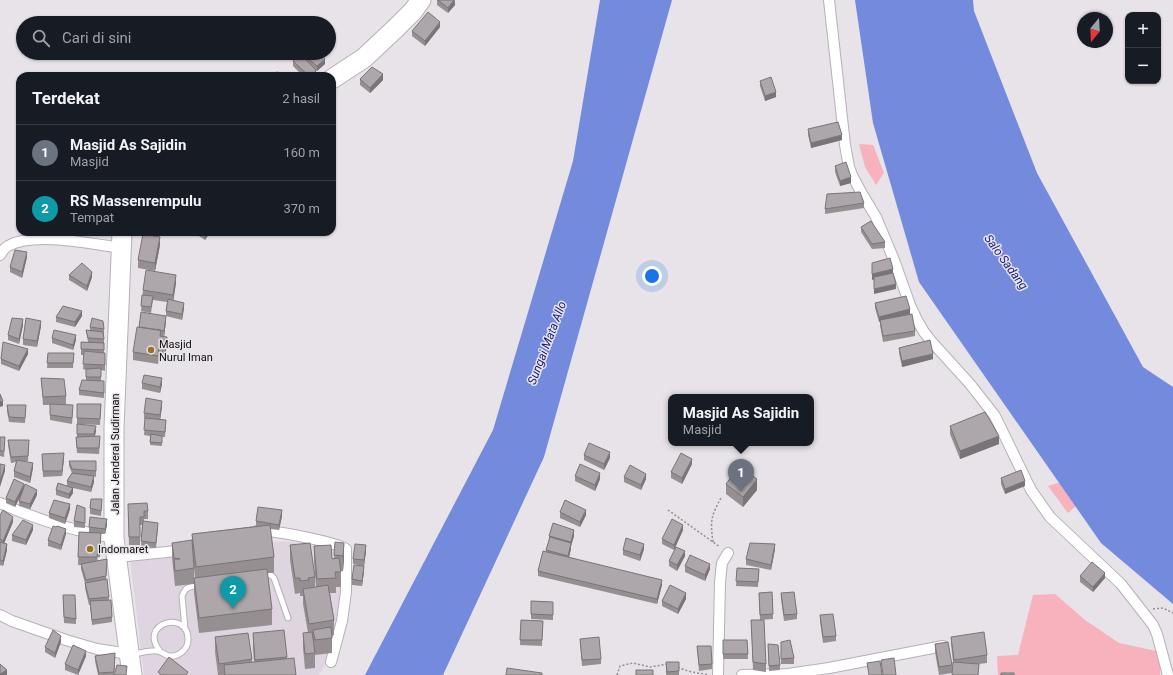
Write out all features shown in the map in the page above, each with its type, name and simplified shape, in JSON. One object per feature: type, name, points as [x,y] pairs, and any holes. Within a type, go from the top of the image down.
[{"type":"highway","points":[[336,76],[364,58],[413,11],[421,0]]},
{"type":"highway","name":"Jalan Jenderal Sudirman","points":[[121,240],[114,428],[114,538],[125,653],[132,675]]},
{"type":"street","points":[[829,0],[845,145],[849,167],[861,192],[876,217],[894,260],[905,294],[917,320],[931,341],[970,384],[995,416],[1031,490],[1050,517],[1121,584],[1153,625],[1157,634],[1168,675]]},
{"type":"street","points":[[0,254],[8,246],[20,241],[33,239],[121,240]]},
{"type":"street","points":[[0,503],[37,519],[114,538]]},
{"type":"street","points":[[251,532],[258,530],[268,531],[338,545],[346,549],[346,592],[342,621],[331,662]]},
{"type":"street","points":[[117,557],[177,551],[191,547]]},
{"type":"street","points":[[718,675],[720,582],[722,563],[728,553]]},
{"type":"street","points":[[0,615],[12,621],[66,640],[97,649],[125,653]]},
{"type":"street","points":[[742,675],[788,674],[943,646]]},
{"type":"lane","points":[[258,576],[271,575],[274,578],[288,618]]},
{"type":"lane","points":[[185,628],[175,622],[164,623],[159,626],[154,636],[156,647],[164,654],[175,656],[187,645],[188,639],[185,628],[182,596],[187,587],[203,585]]},
{"type":"lane","points":[[125,653],[160,651]]},
{"type":"path","points":[[713,542],[711,525],[713,512],[722,496]]},
{"type":"path","points":[[668,510],[728,553]]},
{"type":"path","points":[[1141,610],[1163,608],[1173,613]]},
{"type":"path","points":[[617,675],[620,666],[633,663],[650,667],[672,663]]},
{"type":"path","points":[[677,666],[683,670],[712,675]]},
{"type":"shaded area","points":[[859,144],[873,145],[884,173],[876,185],[865,167]]},
{"type":"shaded area","points":[[1061,482],[1076,506],[1068,513],[1048,486]]},
{"type":"shaded area","points":[[283,541],[343,551],[341,608],[329,658],[319,675],[144,675],[130,559]]},
{"type":"shaded area","points":[[1055,594],[1085,620],[1119,643],[1161,652],[1160,675],[998,675],[997,656],[1018,655],[1033,595]]},
{"type":"water","name":"Sungai Mata Allo","points":[[600,0],[672,0],[544,457],[443,675],[365,675],[493,430],[573,161]]},
{"type":"water","name":"Salo Sadang","points":[[855,0],[973,0],[974,11],[1037,173],[1143,367],[1173,387],[1173,604],[1101,543],[919,282],[873,123]]},
{"type":"building","points":[[438,0],[454,0],[448,8]]},
{"type":"building","points":[[428,12],[440,22],[425,41],[412,31]]},
{"type":"building","points":[[306,60],[316,70],[315,72],[305,72],[293,61]]},
{"type":"building","points":[[310,60],[324,60],[317,66]]},
{"type":"building","points":[[372,67],[383,74],[370,88],[360,79]]},
{"type":"building","points":[[771,77],[776,92],[765,96],[760,81]]},
{"type":"building","points":[[838,122],[842,135],[811,143],[808,129]]},
{"type":"building","points":[[846,162],[851,177],[840,181],[835,166]]},
{"type":"building","points":[[860,192],[864,203],[825,209],[827,194]]},
{"type":"building","points":[[871,221],[885,242],[872,244],[861,227]]},
{"type":"building","points":[[143,236],[160,237],[155,263],[138,260]]},
{"type":"building","points":[[15,250],[27,252],[22,272],[10,267]]},
{"type":"building","points":[[890,258],[893,269],[872,274],[872,263]]},
{"type":"building","points":[[82,263],[92,272],[87,286],[69,275]]},
{"type":"building","points":[[146,270],[176,275],[173,295],[143,290]]},
{"type":"building","points":[[893,273],[896,284],[874,289],[874,277]]},
{"type":"building","points":[[142,295],[153,296],[151,307],[141,306]]},
{"type":"building","points":[[906,296],[910,309],[879,317],[875,303]]},
{"type":"building","points":[[168,299],[184,303],[182,314],[166,311]]},
{"type":"building","points":[[63,306],[82,311],[75,322],[56,317]]},
{"type":"building","points":[[141,312],[166,316],[164,331],[139,327]]},
{"type":"building","points":[[912,314],[915,331],[883,336],[880,320]]},
{"type":"building","points":[[12,318],[23,319],[19,339],[8,335]]},
{"type":"building","points":[[26,318],[41,321],[37,341],[23,339]]},
{"type":"building","points":[[92,318],[103,321],[104,329],[90,327]]},
{"type":"building","name":"Masjid Nurul Iman","points":[[137,327],[161,330],[160,336],[167,337],[165,348],[159,347],[158,356],[133,352]]},
{"type":"building","points":[[54,330],[76,335],[73,345],[52,338]]},
{"type":"building","points":[[86,330],[103,332],[104,339],[88,338]]},
{"type":"building","points":[[930,340],[933,354],[902,361],[899,348]]},
{"type":"building","points":[[3,342],[28,349],[19,366],[1,359]]},
{"type":"building","points":[[81,342],[104,343],[104,350],[81,349]]},
{"type":"building","points":[[84,351],[105,353],[105,365],[83,364]]},
{"type":"building","points":[[48,353],[74,353],[73,363],[47,363]]},
{"type":"building","points":[[101,368],[101,377],[86,377],[86,369]]},
{"type":"building","points":[[144,375],[162,378],[160,387],[142,383]]},
{"type":"building","points":[[41,378],[64,379],[66,396],[43,397]]},
{"type":"building","points":[[82,380],[104,381],[104,393],[79,390]]},
{"type":"building","points":[[0,394],[3,401],[0,402]]},
{"type":"building","points":[[146,398],[162,401],[160,415],[144,413]]},
{"type":"building","points":[[50,404],[73,405],[72,418],[50,415]]},
{"type":"building","points":[[77,404],[101,404],[100,419],[77,418]]},
{"type":"building","points":[[7,405],[26,405],[25,418],[9,417]]},
{"type":"building","points":[[985,412],[999,436],[960,451],[950,426]]},
{"type":"building","points":[[145,418],[166,420],[165,432],[144,430]]},
{"type":"building","points":[[77,424],[96,426],[94,434],[77,434]]},
{"type":"building","points":[[151,434],[162,436],[162,443],[150,442]]},
{"type":"building","points":[[100,436],[99,448],[77,448],[76,437]]},
{"type":"building","points":[[0,437],[5,437],[4,451],[0,451]]},
{"type":"building","points":[[8,440],[29,440],[28,456],[11,457]]},
{"type":"building","points":[[589,443],[610,452],[604,464],[584,455]]},
{"type":"building","points":[[64,453],[62,471],[43,471],[42,454]]},
{"type":"building","points":[[681,453],[692,459],[682,478],[671,472]]},
{"type":"building","points":[[17,460],[33,463],[30,477],[14,471]]},
{"type":"building","points":[[69,461],[96,461],[96,471],[72,469]]},
{"type":"building","points":[[0,464],[5,465],[0,482]]},
{"type":"building","points":[[580,464],[600,473],[595,485],[575,476]]},
{"type":"building","points":[[630,465],[646,474],[641,485],[624,477]]},
{"type":"building","points":[[739,466],[757,479],[743,497],[726,484]]},
{"type":"building","points":[[1021,470],[1025,481],[1005,489],[1001,478]]},
{"type":"building","points":[[72,473],[94,476],[91,487],[67,481]]},
{"type":"building","points":[[14,479],[24,484],[15,502],[6,498]]},
{"type":"building","points":[[58,483],[73,488],[69,494],[56,490]]},
{"type":"building","points":[[25,484],[37,490],[30,504],[19,501]]},
{"type":"building","points":[[91,499],[102,499],[101,511],[90,508]]},
{"type":"building","points":[[54,500],[70,504],[65,518],[49,513]]},
{"type":"building","points":[[565,500],[586,510],[580,522],[560,512]]},
{"type":"building","points":[[147,503],[148,511],[144,511],[144,517],[140,517],[140,537],[129,537],[128,504]]},
{"type":"building","points":[[77,505],[85,508],[85,523],[74,521]]},
{"type":"building","points":[[258,507],[282,510],[279,525],[256,521]]},
{"type":"building","points":[[3,510],[13,517],[3,541],[0,539],[0,515]]},
{"type":"building","points":[[90,517],[107,519],[105,529],[89,527]]},
{"type":"building","points":[[672,519],[683,525],[674,545],[662,539]]},
{"type":"building","points":[[23,520],[33,525],[26,540],[12,535]]},
{"type":"building","points":[[143,521],[158,523],[156,543],[141,541]]},
{"type":"building","points":[[553,523],[574,530],[571,542],[549,536]]},
{"type":"building","points":[[270,525],[274,557],[196,567],[192,534]]},
{"type":"building","points":[[53,526],[66,529],[61,545],[48,540]]},
{"type":"building","name":"Indomaret","points":[[79,532],[101,533],[100,549],[98,549],[97,557],[78,557]]},
{"type":"building","points":[[550,537],[571,543],[568,556],[546,550]]},
{"type":"building","points":[[626,538],[644,544],[640,555],[623,550]]},
{"type":"building","points":[[192,540],[194,568],[175,571],[174,559],[180,559],[174,558],[172,543]]},
{"type":"building","points":[[0,542],[7,544],[3,561],[0,560]]},
{"type":"building","points":[[335,542],[344,543],[343,556],[334,555]]},
{"type":"building","points":[[310,543],[315,577],[308,578],[309,580],[300,581],[300,578],[295,578],[290,545]]},
{"type":"building","points":[[750,543],[775,544],[771,565],[746,559]]},
{"type":"building","points":[[355,544],[366,545],[364,560],[353,559]]},
{"type":"building","points":[[331,545],[332,559],[339,558],[341,572],[335,572],[336,578],[317,579],[314,546]]},
{"type":"building","points":[[676,547],[685,551],[677,565],[669,561]]},
{"type":"building","points":[[543,551],[662,580],[657,599],[538,571]]},
{"type":"building","points":[[690,555],[710,564],[705,575],[685,566]]},
{"type":"building","points":[[107,559],[106,576],[86,580],[81,564]]},
{"type":"building","points":[[1092,562],[1105,573],[1093,587],[1080,576]]},
{"type":"building","points":[[354,565],[364,566],[362,581],[352,579]]},
{"type":"building","points":[[737,568],[759,569],[758,582],[736,581]]},
{"type":"building","points":[[267,569],[272,609],[199,618],[194,578]]},
{"type":"building","points":[[107,579],[109,597],[89,599],[85,583]]},
{"type":"building","points":[[328,585],[334,620],[309,624],[303,589]]},
{"type":"building","points":[[670,585],[686,593],[678,609],[662,601]]},
{"type":"building","points":[[772,592],[773,614],[760,615],[759,593]]},
{"type":"building","points":[[794,592],[797,614],[784,615],[781,593]]},
{"type":"building","points":[[63,595],[75,595],[76,619],[64,617]]},
{"type":"building","points":[[111,600],[112,617],[92,620],[90,601]]},
{"type":"building","points":[[531,601],[553,602],[553,615],[531,614]]},
{"type":"building","points":[[833,614],[836,636],[823,637],[820,615]]},
{"type":"building","points":[[521,620],[543,621],[542,640],[520,640]]},
{"type":"building","points":[[751,620],[764,620],[766,664],[753,662]]},
{"type":"building","points":[[331,627],[332,638],[315,640],[313,630]]},
{"type":"building","points":[[53,630],[61,636],[55,653],[45,647]]},
{"type":"building","points":[[284,630],[287,657],[255,660],[253,633]]},
{"type":"building","points":[[312,632],[315,653],[305,654],[303,633]]},
{"type":"building","points":[[984,632],[987,655],[954,660],[951,637]]},
{"type":"building","points":[[248,633],[252,659],[219,664],[215,637]]},
{"type":"building","points":[[599,637],[601,659],[582,660],[580,639]]},
{"type":"building","points":[[723,640],[747,640],[748,654],[723,654]]},
{"type":"building","points":[[790,640],[794,658],[781,659],[781,642]]},
{"type":"building","points":[[948,642],[952,665],[939,667],[935,644]]},
{"type":"building","points":[[768,644],[778,645],[780,665],[769,666]]},
{"type":"building","points":[[73,645],[86,651],[78,670],[65,664]]},
{"type":"building","points":[[697,646],[711,646],[712,664],[699,665]]},
{"type":"building","points":[[115,653],[114,672],[99,673],[95,656]]},
{"type":"building","points":[[169,657],[188,672],[186,675],[161,675],[158,672]]},
{"type":"building","points":[[294,658],[296,675],[225,675],[224,665]]},
{"type":"building","points":[[894,658],[896,675],[883,675],[881,660]]},
{"type":"building","points":[[880,661],[882,675],[869,675],[867,663]]},
{"type":"building","points":[[666,662],[679,662],[679,671],[667,672]]},
{"type":"building","points":[[953,662],[979,664],[978,675],[952,675]]},
{"type":"building","points":[[0,664],[7,670],[0,674]]},
{"type":"building","points":[[117,665],[127,666],[126,675],[114,675]]},
{"type":"building","points":[[507,668],[542,673],[542,675],[506,675]]},
{"type":"building","points":[[636,670],[653,670],[653,675],[636,675]]},
{"type":"building","points":[[1001,673],[1014,673],[1014,675],[1001,675]]},
{"type":"place","name":"Masjid Nurul Iman","points":[[151,350]]},
{"type":"place","name":"Masjid As Sajidin","points":[[741,492]]},
{"type":"place","name":"Indomaret","points":[[90,549]]},
{"type":"place","name":"RS Massenrempulu","points":[[233,609]]}]
